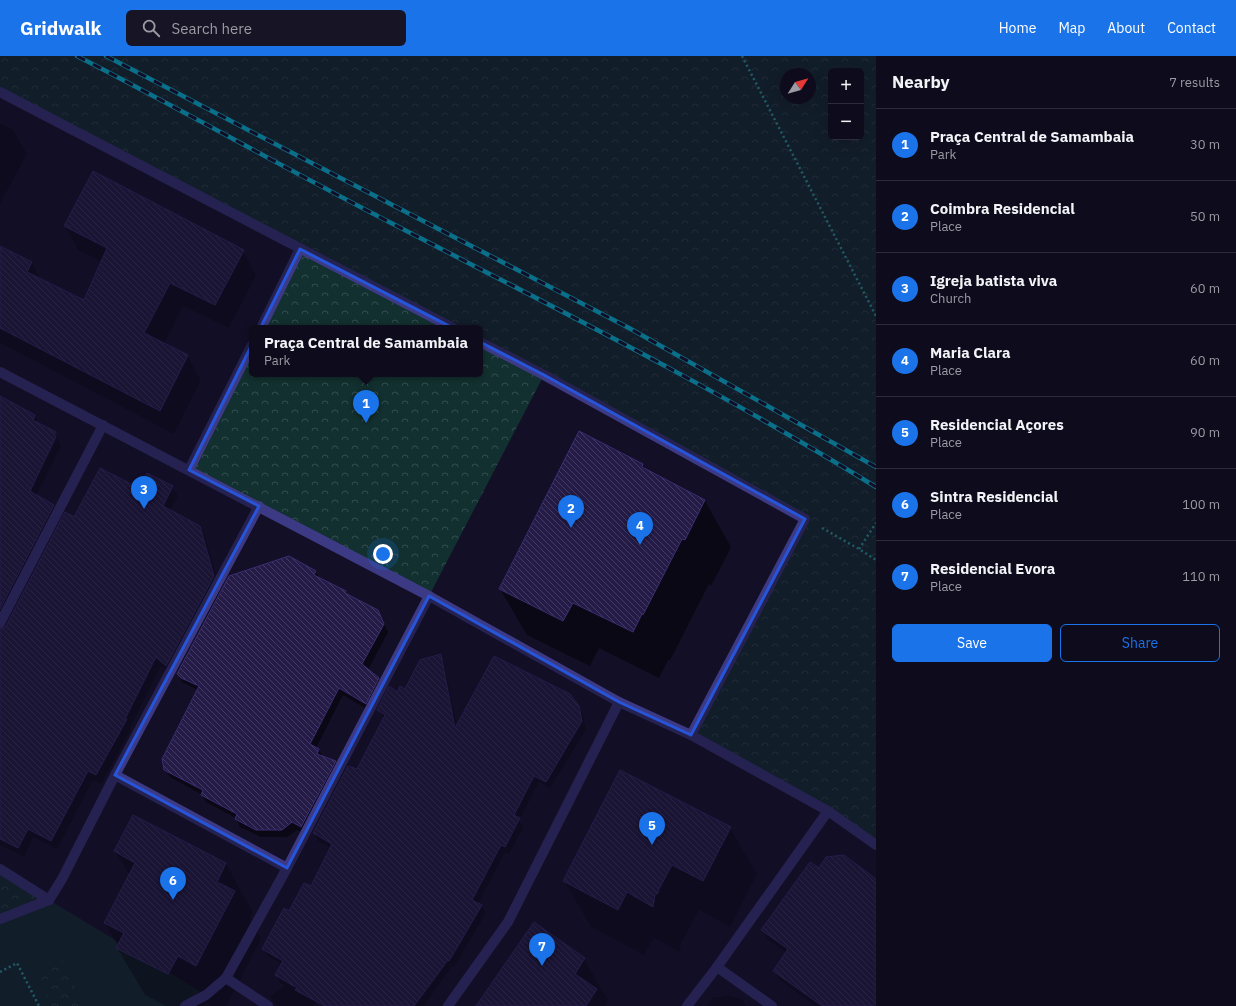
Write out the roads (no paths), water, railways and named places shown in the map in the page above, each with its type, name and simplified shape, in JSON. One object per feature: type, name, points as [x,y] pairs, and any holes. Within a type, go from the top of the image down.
[{"type":"street","points":[[0,92],[446,325]]},
{"type":"street","points":[[262,325],[300,249]]},
{"type":"street","points":[[483,344],[551,379],[804,518],[691,735]]},
{"type":"street","points":[[189,470],[249,351]]},
{"type":"street","points":[[0,372],[429,596],[619,702],[691,735],[828,811],[876,845]]},
{"type":"street","points":[[0,623],[103,425]]},
{"type":"street","points":[[0,919],[49,900],[62,879],[115,775],[259,506]]},
{"type":"street","points":[[185,1006],[206,995],[226,978],[287,868],[429,596]]},
{"type":"street","points":[[448,1006],[508,922],[619,702]]},
{"type":"street","points":[[115,775],[287,868]]},
{"type":"street","points":[[687,1006],[717,967],[828,811]]},
{"type":"street","points":[[0,869],[49,900]]},
{"type":"street","points":[[717,967],[772,1006]]},
{"type":"street","points":[[226,978],[268,1006]]},
{"type":"railway","points":[[77,56],[698,384],[758,417],[876,487]]},
{"type":"railway","points":[[106,56],[629,328],[876,467]]},
{"type":"place","name":"Praça Central de Samambaia","points":[[366,423]]},
{"type":"place","name":"Igreja batista viva","points":[[144,509]]},
{"type":"place","name":"Coimbra Residencial","points":[[571,528]]},
{"type":"place","name":"Maria Clara","points":[[640,545]]},
{"type":"place","name":"Residencial Açores","points":[[652,845]]},
{"type":"place","name":"Sintra Residencial","points":[[173,900]]},
{"type":"place","name":"Residencial Evora","points":[[542,966]]}]
